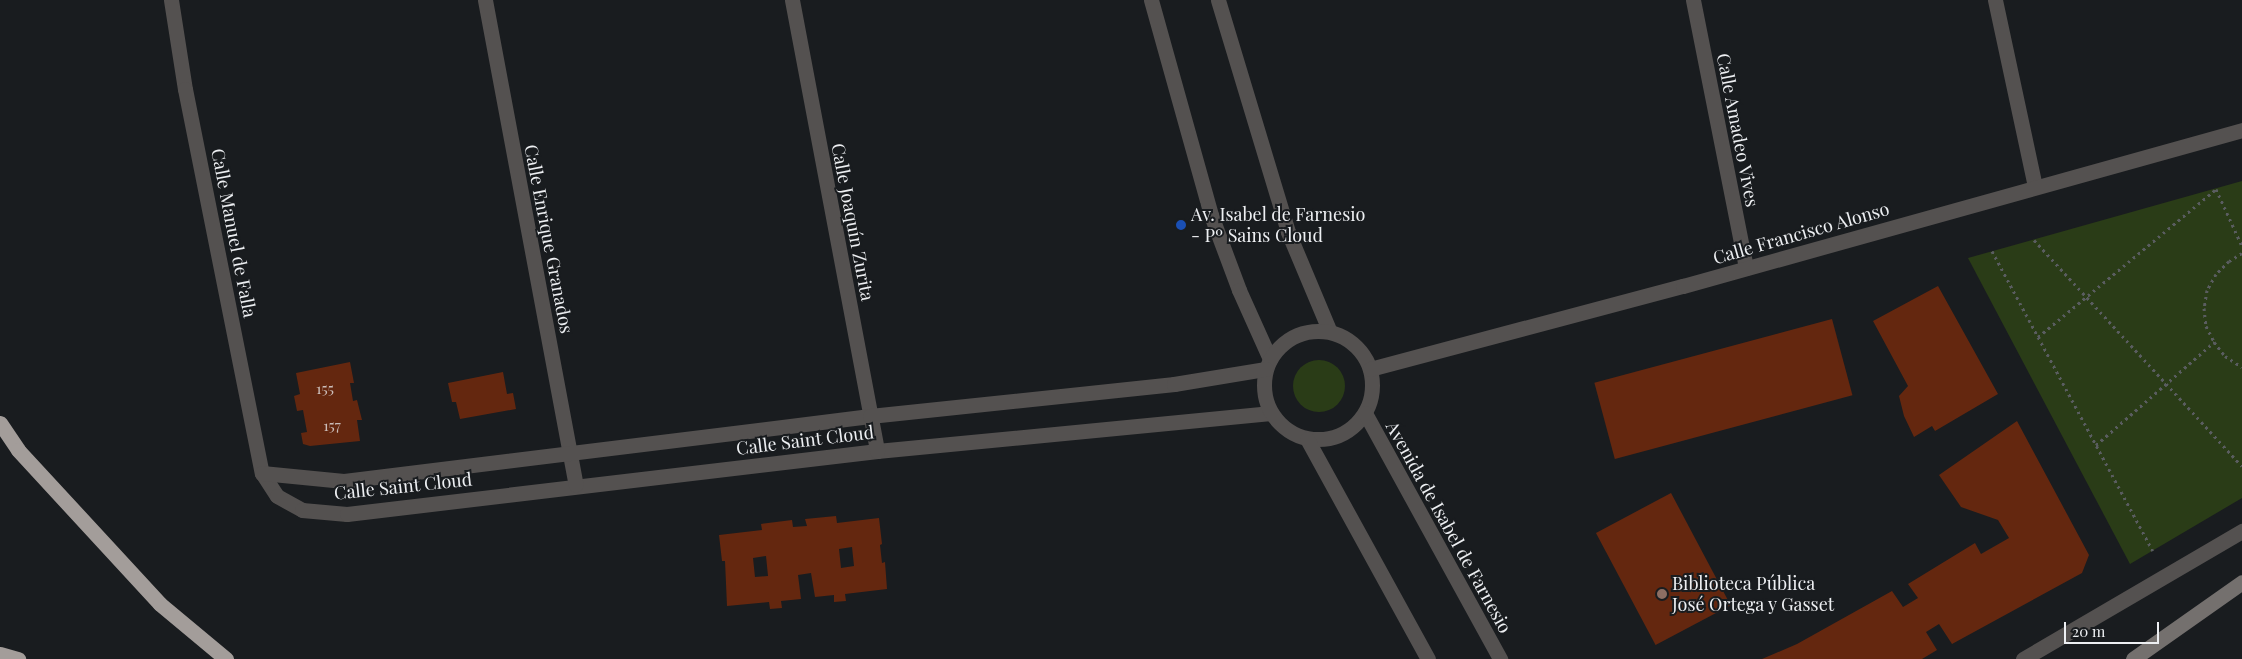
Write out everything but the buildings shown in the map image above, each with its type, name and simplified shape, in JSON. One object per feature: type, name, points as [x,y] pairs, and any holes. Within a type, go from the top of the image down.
[{"type":"highway","points":[[0,423],[18,450],[160,604],[226,659]]},
{"type":"highway","points":[[0,654],[18,659]]},
{"type":"street","name":"Calle Manuel de Falla","points":[[171,0],[185,89],[262,473]]},
{"type":"street","name":"Calle Enrique Granados","points":[[485,0],[576,485]]},
{"type":"street","name":"Calle Joaquín Zurita","points":[[792,0],[877,451]]},
{"type":"street","points":[[1152,0],[1211,215],[1268,364]]},
{"type":"street","points":[[1218,0],[1288,232],[1330,332]]},
{"type":"street","name":"Calle Amadeo Vives","points":[[1693,0],[1746,268]]},
{"type":"street","points":[[1995,0],[2035,187]]},
{"type":"street","name":"Calle Francisco Alonso","points":[[1370,369],[1746,268],[2242,130]]},
{"type":"street","points":[[1313,331],[1330,332],[1347,340],[1362,352],[1370,369],[1371,399],[1365,413],[1354,426],[1340,435],[1324,439],[1307,439],[1286,430],[1271,412],[1265,399],[1263,384],[1268,364],[1281,345],[1295,335],[1313,331]]},
{"type":"street","name":"Calle Saint Cloud","points":[[262,473],[344,481],[870,416],[1174,384],[1268,364]]},
{"type":"street","name":"Calle Saint Cloud","points":[[262,473],[277,496],[302,510],[347,514],[576,485],[877,451],[1271,412]]},
{"type":"street","name":"Avenida de Isabel de Farnesio","points":[[1365,413],[1500,659]]},
{"type":"street","points":[[1307,439],[1428,659]]},
{"type":"street","points":[[2023,659],[2242,531]]},
{"type":"street","points":[[2133,659],[2242,582]]},
{"type":"path","points":[[2038,337],[2216,189],[2242,246]]},
{"type":"path","points":[[2034,240],[2242,466]]},
{"type":"path","points":[[1992,252],[2154,551]]},
{"type":"path","points":[[2242,253],[2229,261],[2216,274],[2207,290],[2204,308],[2206,326],[2214,342],[2225,356],[2242,367]]},
{"type":"path","points":[[2096,445],[2214,342]]},
{"type":"green space","points":[[2242,181],[2242,498],[2130,564],[1968,258]]},
{"type":"green space","points":[[1319,360],[1329,362],[1337,368],[1343,376],[1345,386],[1343,396],[1337,404],[1329,410],[1319,412],[1309,410],[1301,404],[1295,396],[1293,386],[1295,376],[1301,368],[1309,362]]},
{"type":"place","name":"Av. Isabel de Farnesio - Pº Sains Cloud","points":[[1181,225]]},
{"type":"place","name":"Biblioteca Pública José Ortega y Gasset","points":[[1662,594]]}]
